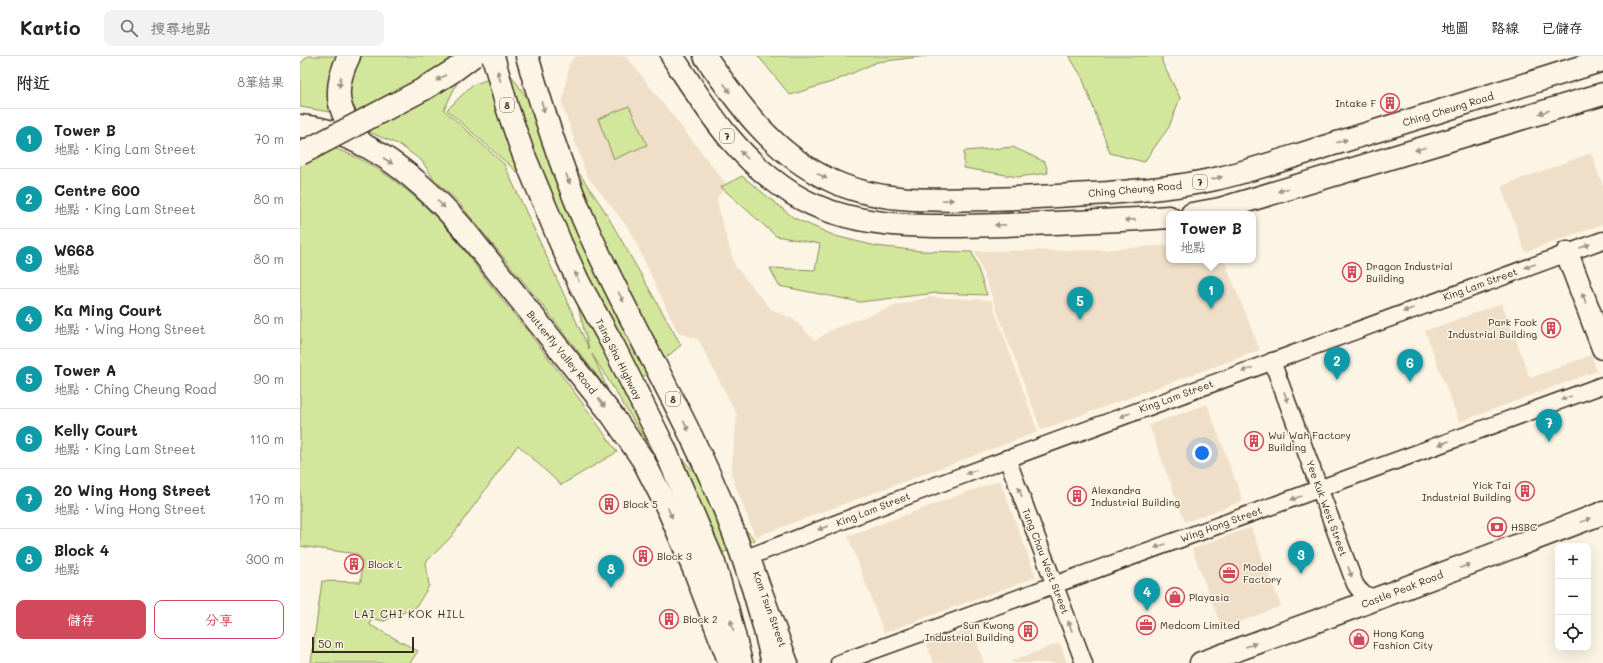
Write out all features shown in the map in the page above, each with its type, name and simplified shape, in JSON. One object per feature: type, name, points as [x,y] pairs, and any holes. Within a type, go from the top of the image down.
[{"type":"main road","points":[[348,56],[340,78],[339,99],[341,110],[351,130],[363,145]]},
{"type":"main road","points":[[300,154],[433,84],[473,56]]},
{"type":"main road","name":"Tsing Sha Highway","points":[[493,56],[507,107],[523,153],[562,244],[580,284],[613,345],[664,447],[714,563],[728,610],[741,663]]},
{"type":"main road","name":"8","points":[[527,56],[554,142],[588,230],[703,461],[729,518],[759,606],[773,663]]},
{"type":"main road","name":"7","points":[[672,56],[712,117],[738,149],[793,194],[821,208],[856,218],[891,223],[941,226],[1105,222],[1166,217]]},
{"type":"main road","name":"Ching Cheung Road","points":[[705,56],[751,118],[776,144],[807,168],[830,180],[854,189],[878,195],[938,200],[1011,198],[1164,189],[1215,179],[1441,111],[1603,60]]},
{"type":"main road","points":[[1205,211],[1227,206],[1603,94]]},
{"type":"main road","name":"Butterfly Valley Road","points":[[300,126],[335,133],[363,145],[400,168],[427,191],[448,211],[612,415],[643,460],[670,511],[730,663]]},
{"type":"main road","points":[[1567,253],[1603,348]]},
{"type":"main road","name":"Castle Peak Road","points":[[1201,663],[1603,513]]},
{"type":"street","name":"King Lam Street","points":[[751,556],[1007,458],[1603,240]]},
{"type":"street","name":"Yee Kuk West Street","points":[[1272,361],[1321,489],[1355,584],[1360,592],[1367,597],[1377,598]]},
{"type":"street","name":"Wing Hong Street","points":[[839,663],[1054,584],[1321,489],[1603,385]]},
{"type":"street","name":"Tung Chau West Street","points":[[1007,458],[1084,663]]},
{"type":"street","name":"Kom Tsun Street","points":[[751,556],[790,663]]},
{"type":"shaded area","points":[[575,56],[626,56],[728,186],[717,197],[721,219],[735,266],[771,309],[793,319],[815,340],[835,328],[894,306],[929,297],[991,300],[1038,432],[755,537],[731,474],[737,415],[698,339],[678,333],[630,230],[587,176],[562,105],[569,64]]},
{"type":"shaded area","points":[[1591,153],[1603,186],[1603,224],[1525,252],[1501,186]]},
{"type":"shaded area","points":[[1166,245],[1166,263],[1225,263],[1260,350],[1041,430],[975,251],[1101,250]]},
{"type":"shaded area","points":[[1502,303],[1530,378],[1591,355],[1597,371],[1459,422],[1425,331]]},
{"type":"shaded area","points":[[1207,404],[1243,501],[1185,522],[1149,425]]},
{"type":"shaded area","points":[[1000,480],[1036,577],[884,633],[848,536]]},
{"type":"shaded area","points":[[1251,527],[1281,606],[1222,629],[1192,549]]},
{"type":"shaded area","points":[[972,628],[984,663],[933,663],[927,644]]},
{"type":"shaded area","points":[[1060,643],[1067,663],[1012,663],[1011,661]]},
{"type":"green space","points":[[308,56],[470,56],[444,110],[504,164],[589,349],[551,202],[447,110],[472,85],[509,72],[603,208],[681,345],[643,377],[677,453],[755,540],[717,555],[592,354],[608,390],[544,307],[459,203],[433,178],[422,161],[400,145],[369,132],[361,124],[354,106],[330,112],[300,107],[300,64]]},
{"type":"green space","points":[[758,56],[927,56],[877,62],[835,81],[790,95]]},
{"type":"green space","points":[[1069,56],[1162,56],[1162,62],[1180,98],[1169,127],[1144,162],[1110,153],[1082,77]]},
{"type":"green space","points":[[629,106],[647,145],[614,159],[598,119]]},
{"type":"green space","points":[[300,142],[333,148],[358,158],[400,185],[426,207],[455,238],[589,412],[617,452],[561,485],[518,445],[451,537],[426,562],[429,586],[416,607],[384,621],[371,618],[370,625],[418,651],[410,663],[311,663],[322,581],[361,582],[362,559],[357,554],[300,546],[300,461],[302,461],[300,454]]},
{"type":"green space","points":[[1013,147],[1045,162],[1048,173],[1018,177],[964,168],[964,151]]},
{"type":"green space","points":[[742,176],[794,218],[835,236],[876,246],[921,251],[972,252],[987,295],[936,293],[860,302],[779,286],[770,268],[815,270],[820,244],[776,236],[721,187]]},
{"type":"place","name":"Intake F","points":[[1390,103]]},
{"type":"place","name":"Dragon Industrial Building","points":[[1352,272]]},
{"type":"place","name":"Tower B","points":[[1211,309]]},
{"type":"place","name":"Tower A","points":[[1080,320]]},
{"type":"place","name":"Park Fook Industrial Building","points":[[1551,328]]},
{"type":"place","name":"Centre 600","points":[[1337,380]]},
{"type":"place","name":"Kelly Court","points":[[1410,382]]},
{"type":"place","name":"Wui Wah Factory Building","points":[[1254,441]]},
{"type":"place","name":"20 Wing Hong Street","points":[[1549,442]]},
{"type":"place","name":"Yick Tai Industrial Building","points":[[1525,491]]},
{"type":"place","name":"Alexandra Industrial Building","points":[[1077,496]]},
{"type":"place","name":"Block 5","points":[[609,504]]},
{"type":"place","name":"HSBC","points":[[1497,527]]},
{"type":"place","name":"Block 3","points":[[643,556]]},
{"type":"place","name":"Block L","points":[[354,564]]},
{"type":"place","name":"Model Factory","points":[[1229,573]]},
{"type":"place","name":"W668","points":[[1301,574]]},
{"type":"place","name":"Block 4","points":[[611,588]]},
{"type":"place","name":"Playasia","points":[[1175,597]]},
{"type":"place","name":"Ka Ming Court","points":[[1147,611]]},
{"type":"place","name":"Block 2","points":[[669,619]]},
{"type":"place","name":"Medcom Limited","points":[[1146,625]]},
{"type":"place","name":"Sun Kwong Industrial Building","points":[[1028,631]]},
{"type":"place","name":"Hong Kong Fashion City","points":[[1359,639]]},
{"type":"district","name":"LAI CHI KOK HILL","points":[[410,613]]}]
